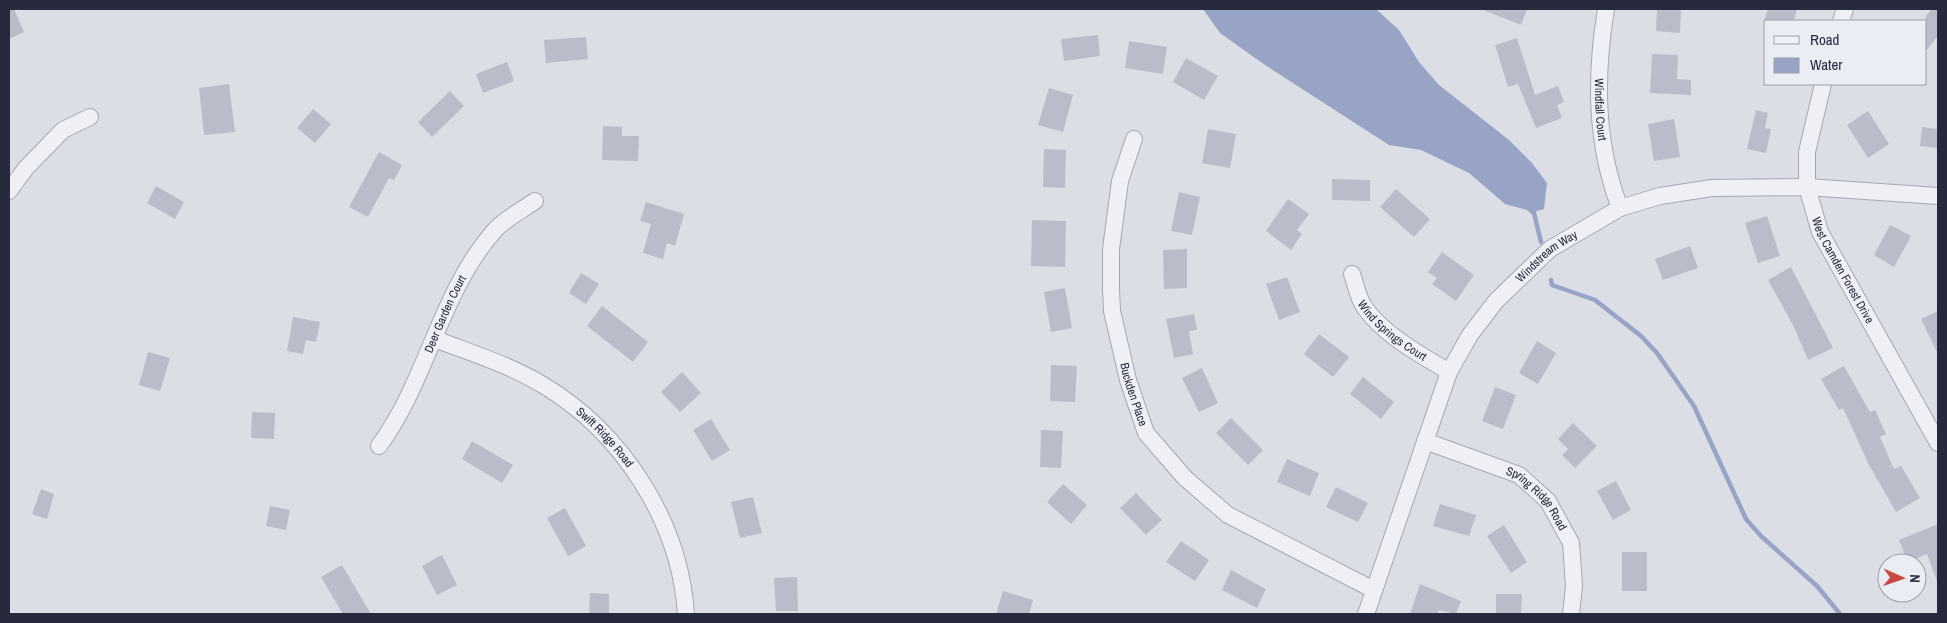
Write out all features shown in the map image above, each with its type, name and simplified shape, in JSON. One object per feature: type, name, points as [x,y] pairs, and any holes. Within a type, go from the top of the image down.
[{"type":"street","name":"Windfall Court","points":[[1606,9],[1600,45],[1600,124],[1609,179],[1620,208]]},
{"type":"street","name":"West Camden Forest Drive","points":[[1823,85],[1807,152],[1807,187],[1820,232],[1938,443]]},
{"type":"street","points":[[9,191],[26,168],[63,130],[90,117]]},
{"type":"street","name":"Buckden Place","points":[[1134,140],[1120,181],[1111,249],[1111,289],[1112,311],[1128,380],[1146,433],[1185,478],[1228,515],[1374,590]]},
{"type":"street","name":"Windstream Way","points":[[1366,614],[1449,372],[1470,335],[1496,301],[1550,249],[1620,208],[1660,196],[1712,188],[1807,187],[1938,196]]},
{"type":"street","name":"Deer Garden Court","points":[[379,446],[397,422],[435,339],[459,280],[476,254],[496,229],[535,201]]},
{"type":"street","name":"Wind Springs Court","points":[[1352,274],[1364,306],[1378,322],[1398,340],[1449,372]]},
{"type":"street","name":"Swift Ridge Road","points":[[435,339],[512,369],[543,385],[569,403],[597,428],[638,474],[665,523],[680,574],[686,614]]},
{"type":"street","name":"Spring Ridge Road","points":[[1424,441],[1519,475],[1548,501],[1571,543],[1574,586],[1571,614]]},
{"type":"water","points":[[1203,9],[1376,9],[1399,30],[1419,62],[1439,85],[1509,140],[1532,163],[1547,183],[1544,209],[1534,212],[1505,204],[1469,173],[1421,150],[1389,145],[1265,65],[1220,33]]},
{"type":"building","points":[[9,9],[14,9],[24,32],[9,39]]},
{"type":"building","points":[[1481,9],[1527,9],[1521,25]]},
{"type":"building","points":[[1657,9],[1681,9],[1680,33],[1656,31]]},
{"type":"building","points":[[1768,9],[1797,9],[1794,20],[1764,20]]},
{"type":"building","points":[[1932,9],[1938,9],[1938,36],[1927,50],[1927,20],[1926,16]]},
{"type":"building","points":[[1098,35],[1100,56],[1064,61],[1061,39]]},
{"type":"building","points":[[586,37],[588,59],[546,63],[544,40]]},
{"type":"building","points":[[1517,38],[1535,95],[1558,86],[1564,102],[1557,105],[1562,118],[1536,128],[1518,84],[1508,87],[1495,45]]},
{"type":"building","points":[[1129,41],[1167,47],[1163,74],[1125,68]]},
{"type":"building","points":[[1652,54],[1678,55],[1677,79],[1691,80],[1691,95],[1650,93]]},
{"type":"building","points":[[1186,58],[1218,76],[1204,100],[1173,82]]},
{"type":"building","points":[[507,62],[514,81],[483,93],[476,74]]},
{"type":"building","points":[[229,84],[235,132],[204,135],[199,88]]},
{"type":"building","points":[[1049,88],[1073,95],[1063,132],[1038,125]]},
{"type":"building","points":[[450,91],[464,106],[432,137],[418,122]]},
{"type":"building","points":[[313,109],[331,124],[315,143],[297,128]]},
{"type":"building","points":[[1756,110],[1768,113],[1765,128],[1771,129],[1766,153],[1747,149]]},
{"type":"building","points":[[1868,111],[1889,144],[1868,158],[1847,125]]},
{"type":"building","points":[[1674,119],[1680,157],[1654,161],[1648,124]]},
{"type":"building","points":[[603,126],[622,127],[622,136],[639,136],[638,161],[602,160]]},
{"type":"building","points":[[1922,127],[1938,129],[1938,148],[1920,146]]},
{"type":"building","points":[[1208,129],[1236,134],[1230,168],[1202,163]]},
{"type":"building","points":[[1044,149],[1066,150],[1065,188],[1043,187]]},
{"type":"building","points":[[379,152],[402,165],[394,180],[389,178],[368,217],[349,207]]},
{"type":"building","points":[[1332,179],[1370,180],[1370,201],[1332,200]]},
{"type":"building","points":[[156,186],[184,202],[175,219],[147,203]]},
{"type":"building","points":[[1396,189],[1430,219],[1414,237],[1380,207]]},
{"type":"building","points":[[1179,192],[1200,197],[1192,235],[1171,231]]},
{"type":"building","points":[[1288,199],[1309,214],[1297,230],[1302,234],[1291,250],[1266,231]]},
{"type":"building","points":[[646,202],[684,214],[675,246],[667,243],[663,259],[643,253],[651,224],[640,221]]},
{"type":"building","points":[[1767,216],[1780,256],[1758,263],[1745,223]]},
{"type":"building","points":[[1032,220],[1066,221],[1065,267],[1031,266]]},
{"type":"building","points":[[1890,225],[1911,236],[1894,267],[1874,255]]},
{"type":"building","points":[[1690,246],[1698,268],[1663,280],[1655,259]]},
{"type":"building","points":[[1187,249],[1187,288],[1164,289],[1163,250]]},
{"type":"building","points":[[1442,252],[1474,275],[1456,301],[1432,284],[1437,278],[1428,272]]},
{"type":"building","points":[[1791,267],[1833,348],[1808,360],[1794,327],[1768,280]]},
{"type":"building","points":[[581,273],[599,284],[586,304],[569,293]]},
{"type":"building","points":[[1287,277],[1300,312],[1279,320],[1266,284]]},
{"type":"building","points":[[1065,288],[1072,328],[1051,332],[1044,292]]},
{"type":"building","points":[[602,306],[648,342],[633,362],[587,326]]},
{"type":"building","points":[[1938,311],[1938,354],[1921,319]]},
{"type":"building","points":[[1194,314],[1197,330],[1189,331],[1193,354],[1174,358],[1166,319]]},
{"type":"building","points":[[293,317],[320,322],[316,342],[306,340],[303,354],[287,351]]},
{"type":"building","points":[[1319,334],[1349,357],[1333,377],[1304,354]]},
{"type":"building","points":[[1537,341],[1556,353],[1538,384],[1519,373]]},
{"type":"building","points":[[148,352],[170,358],[160,391],[139,385]]},
{"type":"building","points":[[1051,365],[1077,366],[1075,402],[1050,401]]},
{"type":"building","points":[[1844,366],[1870,412],[1875,410],[1886,434],[1880,437],[1894,469],[1901,466],[1920,498],[1896,512],[1869,465],[1843,408],[1839,410],[1821,379]]},
{"type":"building","points":[[1202,368],[1218,403],[1199,412],[1182,378]]},
{"type":"building","points":[[682,372],[701,393],[680,412],[661,392]]},
{"type":"building","points":[[1363,377],[1394,402],[1381,419],[1350,394]]},
{"type":"building","points":[[1495,387],[1516,395],[1503,429],[1482,421]]},
{"type":"building","points":[[252,412],[275,413],[274,439],[251,438]]},
{"type":"building","points":[[1231,418],[1263,450],[1248,465],[1216,433]]},
{"type":"building","points":[[711,419],[730,450],[712,461],[693,430]]},
{"type":"building","points":[[1573,423],[1597,446],[1575,468],[1562,455],[1568,449],[1558,439]]},
{"type":"building","points":[[1041,430],[1063,431],[1061,468],[1040,467]]},
{"type":"building","points":[[472,441],[513,465],[502,483],[462,459]]},
{"type":"building","points":[[1287,459],[1319,473],[1310,496],[1277,482]]},
{"type":"building","points":[[1616,481],[1631,510],[1613,520],[1597,491]]},
{"type":"building","points":[[1063,484],[1087,505],[1071,524],[1047,502]]},
{"type":"building","points":[[1336,487],[1368,503],[1358,522],[1326,507]]},
{"type":"building","points":[[41,489],[54,494],[47,519],[32,514]]},
{"type":"building","points":[[1136,493],[1162,520],[1146,535],[1120,508]]},
{"type":"building","points":[[753,497],[762,533],[740,538],[731,502]]},
{"type":"building","points":[[1440,504],[1476,515],[1469,536],[1433,526]]},
{"type":"building","points":[[270,506],[290,510],[286,530],[266,526]]},
{"type":"building","points":[[565,508],[586,546],[568,556],[547,518]]},
{"type":"building","points":[[1938,524],[1938,581],[1927,553],[1904,553],[1899,540]]},
{"type":"building","points":[[1504,525],[1527,562],[1511,573],[1487,536]]},
{"type":"building","points":[[1181,541],[1209,560],[1195,581],[1166,562]]},
{"type":"building","points":[[1622,552],[1647,552],[1647,591],[1622,591]]},
{"type":"building","points":[[442,555],[457,585],[437,595],[422,566]]},
{"type":"building","points":[[342,565],[371,614],[343,614],[321,577]]},
{"type":"building","points":[[1231,570],[1266,589],[1257,608],[1222,590]]},
{"type":"building","points":[[797,577],[798,611],[776,611],[774,578]]},
{"type":"building","points":[[1420,584],[1461,601],[1456,614],[1439,610],[1437,614],[1410,614]]},
{"type":"building","points":[[1003,591],[1033,600],[1029,614],[996,614]]},
{"type":"building","points":[[590,593],[609,594],[609,614],[589,614]]},
{"type":"building","points":[[1496,594],[1522,594],[1521,614],[1496,614]]},
{"type":"waterway","points":[[1528,208],[1534,213],[1541,242]]},
{"type":"waterway","points":[[1551,280],[1552,285],[1595,300],[1641,336],[1657,353],[1694,406],[1746,519],[1761,536],[1817,586],[1840,614]]}]
